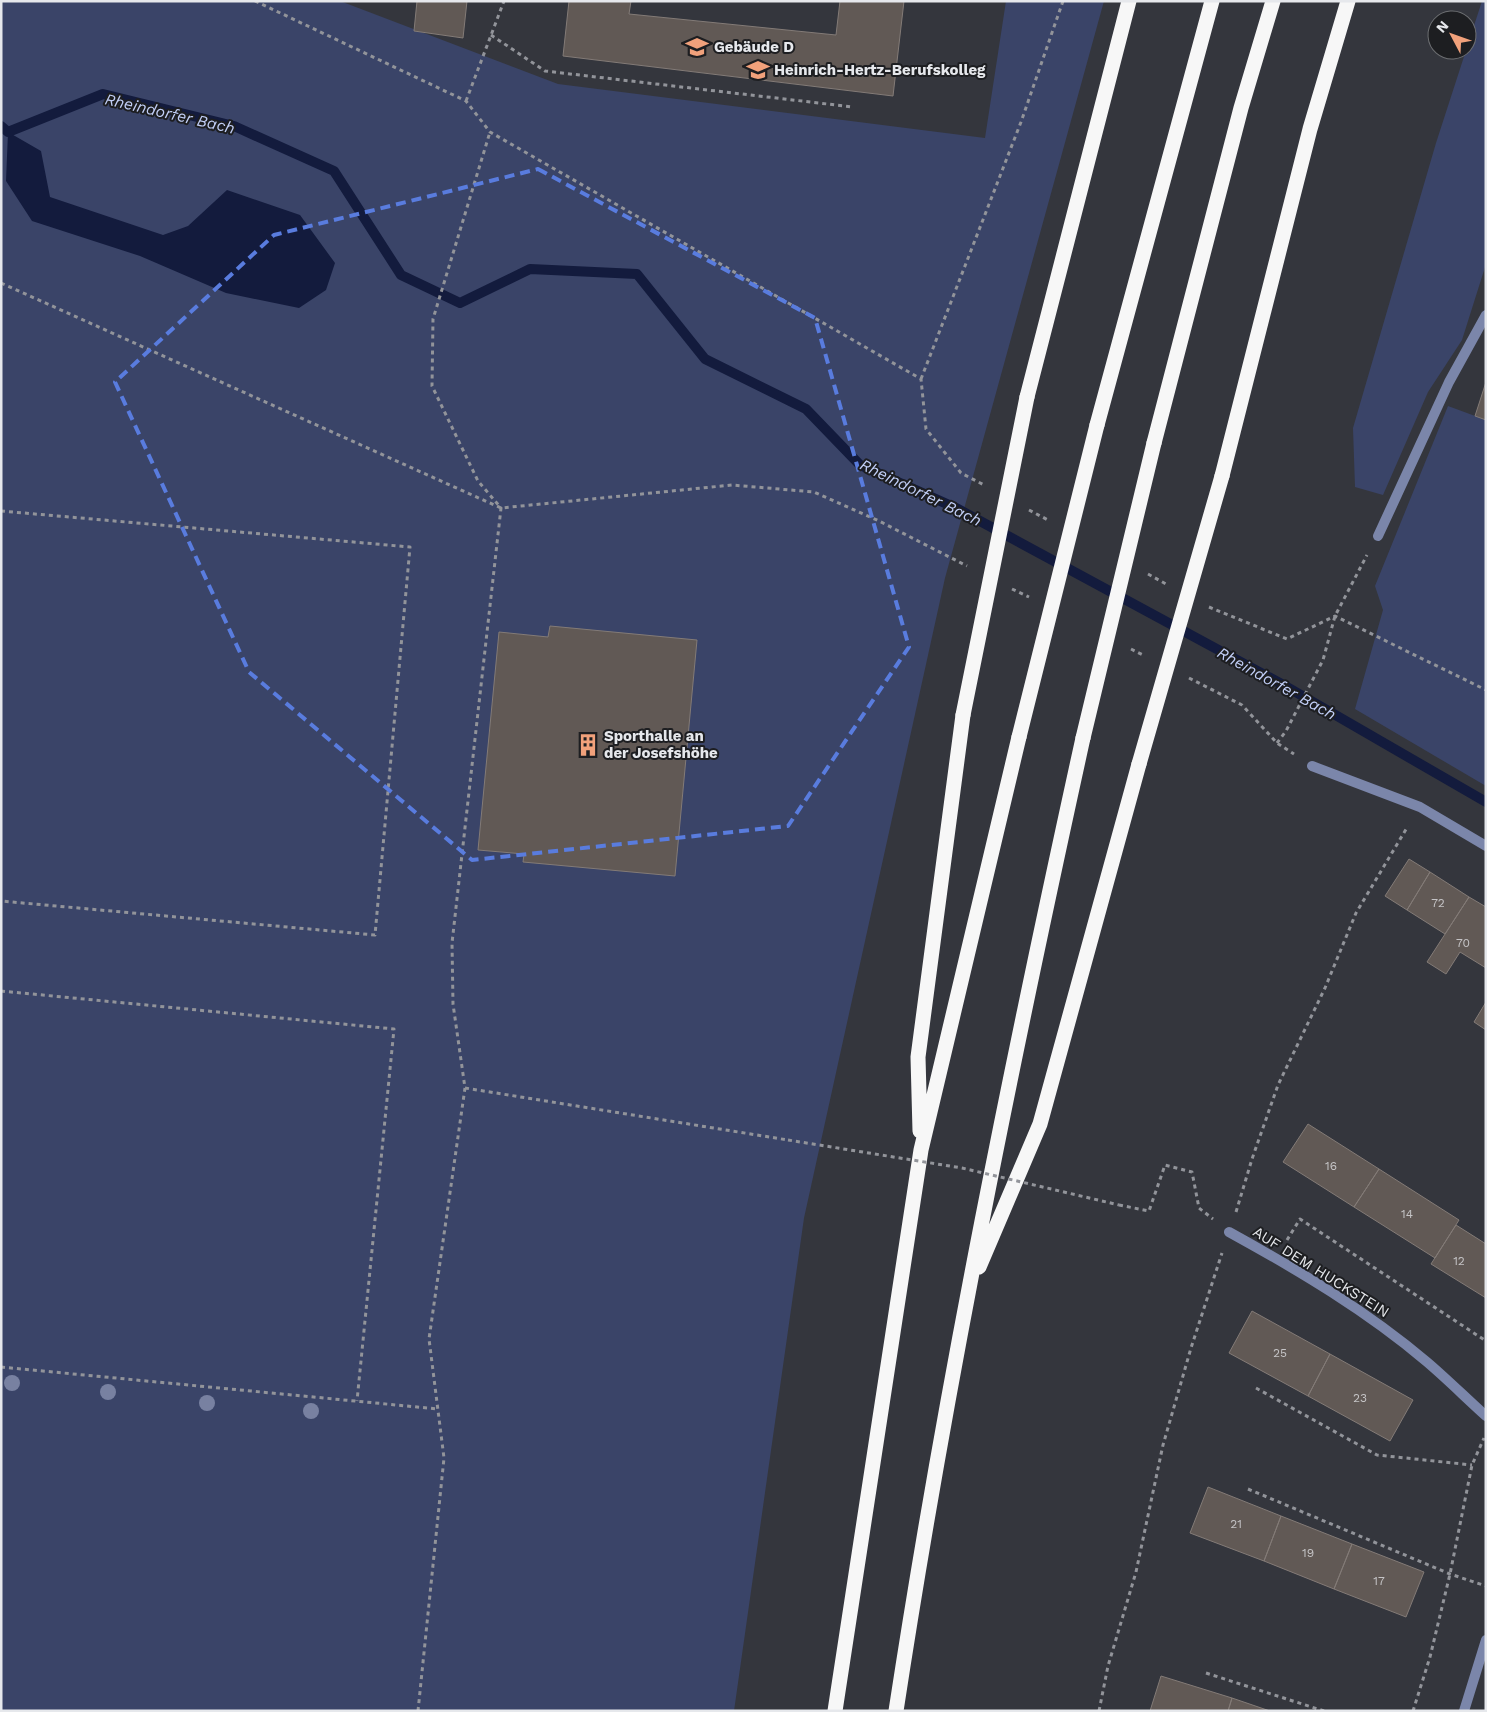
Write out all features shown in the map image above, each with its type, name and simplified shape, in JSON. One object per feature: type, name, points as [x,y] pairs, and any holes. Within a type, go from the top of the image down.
[{"type":"highway","points":[[921,1150],[918,1057],[962,716],[1027,397],[1129,1]]},
{"type":"highway","points":[[835,1711],[921,1150],[1019,737],[1097,425],[1212,1]]},
{"type":"highway","points":[[896,1711],[967,1296],[1026,1000],[1083,738],[1154,443],[1241,108],[1273,1]]},
{"type":"highway","points":[[967,1296],[1040,1124],[1139,764],[1222,476],[1310,129],[1348,1]]},
{"type":"street","points":[[1378,536],[1449,382],[1486,314]]},
{"type":"street","points":[[1312,766],[1420,807],[1486,846]]},
{"type":"street","name":"AUF DEM HUCKSTEIN","points":[[1229,1232],[1276,1258],[1358,1309],[1427,1362],[1486,1416]]},
{"type":"street","points":[[1464,1711],[1486,1640]]},
{"type":"path","points":[[466,101],[504,1]]},
{"type":"path","points":[[987,487],[960,473],[926,429],[921,379],[1021,122],[1063,1]]},
{"type":"path","points":[[258,2],[466,101],[490,132],[921,379]]},
{"type":"path","points":[[491,35],[545,71],[854,107]]},
{"type":"path","points":[[418,1711],[444,1458],[429,1339],[465,1088],[453,1004],[452,943],[501,508],[478,481],[432,386],[433,319],[490,132]]},
{"type":"path","points":[[1,283],[501,508],[732,485],[814,492],[880,521]]},
{"type":"path","points":[[1021,506],[1056,524]]},
{"type":"path","points":[[1,511],[410,548],[375,935],[1,901]]},
{"type":"path","points":[[1277,743],[1286,731],[1323,660],[1334,616],[1378,536]]},
{"type":"path","points":[[1143,571],[1169,585]]},
{"type":"path","points":[[1204,604],[1287,639],[1334,616]]},
{"type":"path","points":[[1334,616],[1486,690]]},
{"type":"path","points":[[1,991],[394,1029],[357,1401]]},
{"type":"path","points":[[465,1088],[962,1168],[1149,1211],[1165,1165],[1192,1172],[1199,1208],[1229,1232]]},
{"type":"path","points":[[1276,1258],[1300,1219],[1486,1341]]},
{"type":"path","points":[[1,1367],[438,1409]]},
{"type":"path","points":[[1256,1388],[1377,1454],[1472,1465]]},
{"type":"path","points":[[1413,1711],[1430,1657],[1450,1574],[1472,1465],[1486,1434]]},
{"type":"path","points":[[1248,1489],[1450,1574],[1486,1586]]},
{"type":"path","points":[[1206,1673],[1324,1711]]},
{"type":"highlighted area","points":[[538,169],[815,318],[909,647],[788,826],[472,860],[249,672],[115,382],[274,235]]},
{"type":"shaded area","points":[[1,1],[340,1],[558,84],[985,138],[1006,1],[1104,1],[945,578],[804,1218],[734,1711],[1,1711]]},
{"type":"shaded area","points":[[1482,1],[1486,1],[1486,264],[1462,340],[1428,392],[1383,495],[1355,487],[1353,428],[1436,143],[1463,60],[1477,60],[1477,16]]},
{"type":"shaded area","points":[[8,132],[41,151],[50,197],[163,235],[188,226],[227,190],[300,215],[335,263],[326,290],[299,308],[226,293],[140,256],[32,221],[6,181]]},
{"type":"shaded area","points":[[1448,406],[1486,420],[1486,786],[1355,709],[1383,610],[1375,586]]},
{"type":"building","points":[[417,1],[467,1],[463,38],[414,31]]},
{"type":"building","points":[[569,1],[631,1],[629,14],[836,35],[840,1],[904,1],[893,96],[563,56]]},
{"type":"building","points":[[1486,382],[1486,420],[1475,416]]},
{"type":"building","name":"Sporthalle an der Josefshöhe","points":[[550,626],[697,640],[675,876],[523,862],[524,854],[478,850],[499,632],[548,637]]},
{"type":"building","points":[[1409,859],[1430,872],[1407,910],[1385,896]]},
{"type":"building","points":[[1430,872],[1469,897],[1445,934],[1407,910]]},
{"type":"building","points":[[1469,897],[1486,907],[1486,968],[1460,952],[1446,974],[1427,962]]},
{"type":"building","points":[[1486,1002],[1486,1030],[1474,1022]]},
{"type":"building","points":[[1308,1124],[1379,1169],[1354,1207],[1283,1162]]},
{"type":"building","points":[[1379,1169],[1459,1220],[1435,1258],[1354,1207]]},
{"type":"building","points":[[1456,1225],[1486,1244],[1486,1298],[1431,1264]]},
{"type":"building","points":[[1252,1311],[1330,1354],[1308,1396],[1229,1353]]},
{"type":"building","points":[[1330,1354],[1413,1400],[1390,1441],[1308,1396]]},
{"type":"building","points":[[1208,1487],[1281,1516],[1264,1561],[1190,1533]]},
{"type":"building","points":[[1281,1516],[1352,1544],[1334,1589],[1264,1561]]},
{"type":"building","points":[[1352,1544],[1424,1572],[1406,1617],[1334,1589]]},
{"type":"building","points":[[1161,1676],[1232,1698],[1228,1711],[1150,1711]]},
{"type":"building","points":[[1232,1698],[1270,1711],[1228,1711]]},
{"type":"waterway","name":"Rheindorfer Bach","points":[[1,126],[8,132],[103,94],[234,126],[334,171],[401,275],[460,303],[530,269],[637,274],[705,359],[806,409],[860,465],[956,508],[1287,687],[1486,802]]},
{"type":"place","name":"Gebäude D","points":[[697,47]]},
{"type":"place","name":"Heinrich-Hertz-Berufskolleg","points":[[758,70]]},
{"type":"place","name":"Sporthalle an der Josefshöhe","points":[[588,745]]}]
